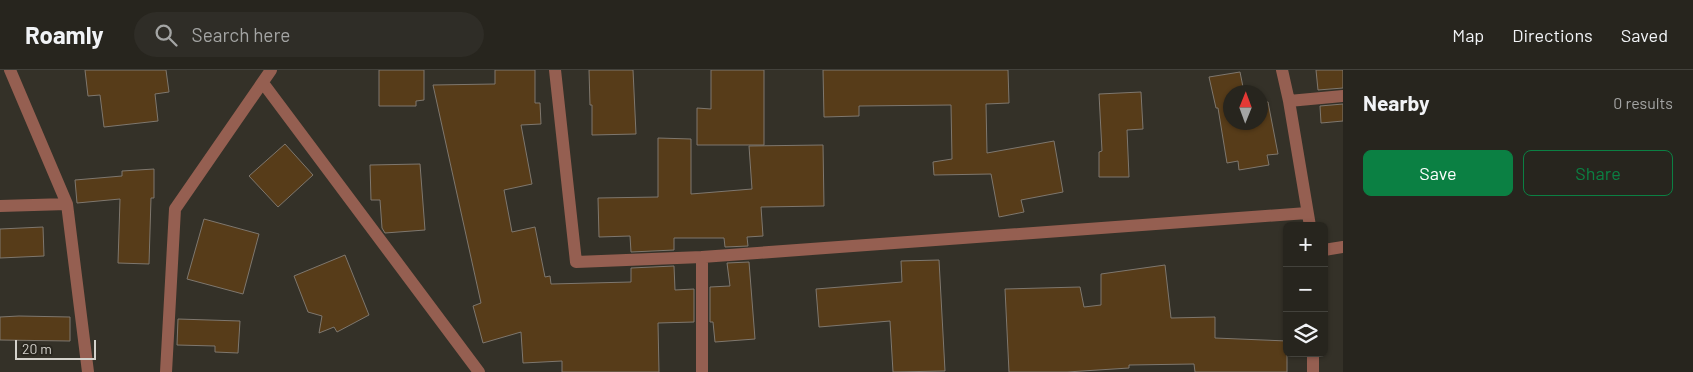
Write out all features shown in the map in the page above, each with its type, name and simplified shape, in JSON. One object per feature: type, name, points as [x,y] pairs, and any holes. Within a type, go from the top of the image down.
[{"type":"street","points":[[10,70],[67,204],[88,372]]},
{"type":"street","points":[[166,372],[175,209],[271,70]]},
{"type":"street","points":[[555,70],[576,262],[702,257],[1309,220],[1282,70]]},
{"type":"street","points":[[262,83],[479,372]]},
{"type":"street","points":[[1289,101],[1343,96]]},
{"type":"street","points":[[0,206],[67,204]]},
{"type":"street","points":[[1328,249],[1343,247]]},
{"type":"street","points":[[702,257],[702,372]]},
{"type":"street","points":[[1313,357],[1313,372]]},
{"type":"building","points":[[85,70],[166,70],[169,92],[155,94],[158,121],[104,127],[100,95],[88,96]]},
{"type":"building","points":[[379,70],[424,70],[424,100],[416,101],[416,106],[379,106]]},
{"type":"building","points":[[495,70],[535,70],[535,103],[540,103],[541,124],[521,125],[532,184],[504,190],[512,232],[535,227],[545,277],[550,276],[551,284],[631,282],[631,268],[674,266],[675,290],[694,289],[694,322],[658,323],[659,372],[562,372],[562,361],[523,363],[521,332],[483,343],[473,306],[481,303],[433,85],[495,84]]},
{"type":"building","points":[[589,70],[633,70],[636,134],[592,135]]},
{"type":"building","points":[[711,70],[764,70],[764,145],[697,145],[697,108],[711,109]]},
{"type":"building","points":[[823,70],[1008,70],[1009,103],[986,104],[987,153],[1054,141],[1063,192],[1021,200],[1024,212],[999,217],[991,174],[934,175],[933,162],[952,159],[951,105],[859,106],[859,116],[824,117]]},
{"type":"building","points":[[1316,70],[1343,70],[1343,88],[1318,90]]},
{"type":"building","points":[[1240,72],[1243,85],[1223,85],[1223,130],[1268,130],[1268,102],[1278,154],[1267,155],[1269,165],[1239,170],[1238,161],[1227,163],[1218,108],[1216,108],[1209,77]]},
{"type":"building","points":[[1141,92],[1143,129],[1127,130],[1129,177],[1099,177],[1099,152],[1102,151],[1099,94]]},
{"type":"building","points":[[1343,104],[1343,121],[1321,123],[1320,106]]},
{"type":"building","points":[[658,138],[691,139],[691,194],[752,189],[749,146],[823,145],[824,206],[761,207],[763,236],[747,237],[748,246],[725,247],[724,238],[674,238],[674,250],[631,252],[630,236],[599,237],[598,198],[658,197]]},
{"type":"building","points":[[285,144],[313,175],[278,207],[249,176]]},
{"type":"building","points":[[420,164],[425,230],[385,233],[382,228],[380,200],[371,200],[370,165]]},
{"type":"building","points":[[154,169],[154,198],[151,198],[149,264],[118,263],[120,199],[77,203],[75,180],[122,176],[122,171]]},
{"type":"building","points":[[204,219],[259,234],[243,294],[187,279]]},
{"type":"building","points":[[43,227],[44,256],[0,258],[0,229]]},
{"type":"building","points":[[345,255],[369,315],[337,332],[334,327],[319,333],[322,316],[308,312],[294,276]]},
{"type":"building","points":[[939,260],[945,371],[893,372],[890,321],[819,327],[816,289],[902,282],[901,261]]},
{"type":"building","points":[[749,262],[755,339],[715,342],[713,322],[710,322],[710,287],[730,286],[727,263]]},
{"type":"building","points":[[1165,265],[1171,318],[1215,317],[1215,338],[1283,341],[1283,357],[1287,357],[1287,372],[1195,372],[1194,364],[1129,365],[1129,368],[1067,372],[1009,372],[1005,289],[1080,287],[1084,307],[1101,305],[1101,274]]},
{"type":"building","points":[[0,317],[70,317],[70,341],[0,340]]},
{"type":"building","points":[[178,319],[240,321],[238,353],[215,352],[215,346],[177,345]]}]
